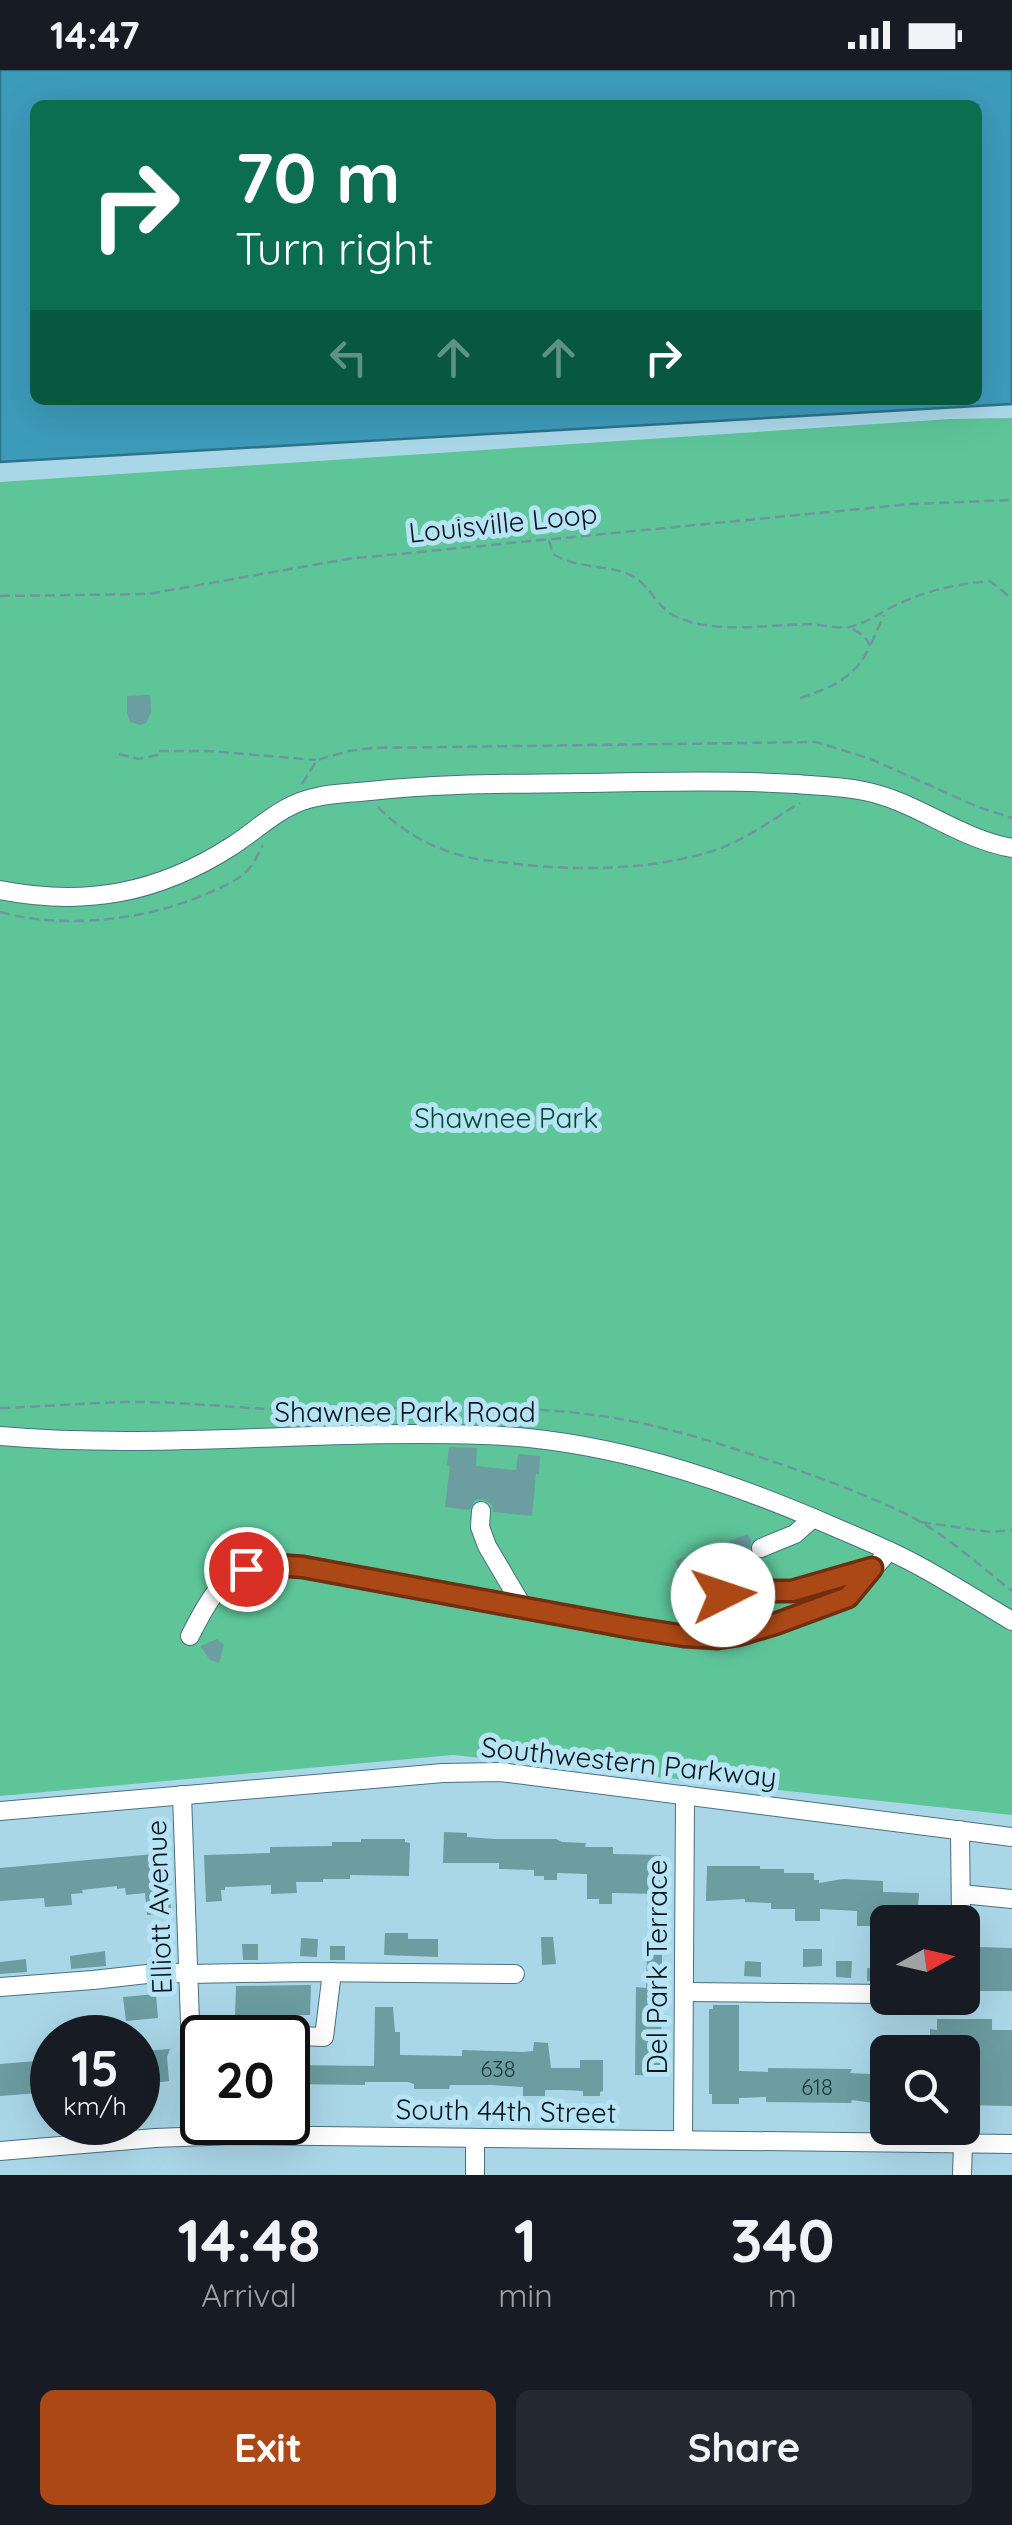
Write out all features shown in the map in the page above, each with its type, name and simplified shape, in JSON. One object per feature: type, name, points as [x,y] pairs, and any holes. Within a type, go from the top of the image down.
[{"type":"street","points":[[0,890],[40,896],[87,896],[150,887],[204,863],[298,803],[315,797],[417,786],[740,781],[827,786],[882,796],[964,834],[1012,848]]},
{"type":"street","name":"Shawnee Park Road","points":[[0,1436],[173,1442],[408,1434],[565,1442],[698,1475],[813,1518],[919,1566],[1012,1621]]},
{"type":"street","points":[[482,1511],[480,1528],[487,1546],[523,1608]]},
{"type":"street","points":[[761,1548],[794,1534],[813,1518]]},
{"type":"street","points":[[190,1636],[219,1585],[246,1569],[276,1565],[667,1634],[718,1638],[775,1624],[848,1597],[889,1551]]},
{"type":"street","points":[[723,1595],[742,1602],[772,1591],[792,1591],[872,1568]]},
{"type":"street","name":"Southwestern Parkway","points":[[0,1812],[500,1772],[1012,1837]]},
{"type":"street","name":"Del Park Terrace","points":[[683,2140],[685,1794]]},
{"type":"street","name":"Elliott Avenue","points":[[182,1795],[190,2015]]},
{"type":"street","points":[[960,1830],[961,1905]]},
{"type":"street","points":[[961,1894],[1012,1900]]},
{"type":"street","points":[[0,1987],[166,1972],[516,1974]]},
{"type":"street","points":[[310,2036],[324,2037],[332,1972]]},
{"type":"street","points":[[685,1992],[870,1994]]},
{"type":"street","name":"South 44th Street","points":[[0,2152],[180,2137]]},
{"type":"street","name":"South 44th Street","points":[[310,2137],[870,2143]]},
{"type":"street","points":[[476,2138],[476,2175]]},
{"type":"street","name":"South 44th Street","points":[[980,2144],[1012,2144]]},
{"type":"street","points":[[962,2175],[963,2145]]},
{"type":"path","name":"Louisville Loop","points":[[0,596],[148,594],[348,560],[548,538],[911,504],[1012,500]]},
{"type":"path","points":[[548,538],[553,554],[563,560],[637,578],[667,612],[683,620],[734,626],[808,624],[850,628],[870,645]]},
{"type":"path","points":[[850,628],[932,590],[990,581],[1010,597]]},
{"type":"path","points":[[800,698],[834,686],[855,671],[886,611]]},
{"type":"path","points":[[118,754],[138,759],[158,752],[192,750],[317,760],[372,748],[816,742],[871,759],[1012,818]]},
{"type":"path","points":[[301,785],[317,760]]},
{"type":"path","points":[[363,792],[394,824],[463,856],[547,868],[600,868],[709,852],[748,834],[827,786]]},
{"type":"path","points":[[920,1522],[990,1532],[1012,1530]]},
{"type":"green space","name":"Shawnee Park","points":[[1012,418],[1012,1815],[453,1755],[0,1796],[0,482]]},
{"type":"water","points":[[0,70],[1012,70],[1012,404],[0,462]]},
{"type":"building","points":[[150,695],[151,713],[146,723],[130,722],[127,696]]},
{"type":"building","points":[[449,1447],[477,1448],[476,1466],[516,1470],[518,1454],[540,1456],[532,1516],[493,1512],[492,1505],[483,1499],[475,1500],[469,1510],[445,1507]]},
{"type":"building","points":[[748,1534],[749,1552],[759,1562],[686,1590],[675,1561]]},
{"type":"building","points":[[217,1639],[224,1645],[219,1663],[210,1660],[200,1646]]},
{"type":"building","points":[[444,1832],[495,1839],[556,1839],[586,1843],[585,1847],[613,1847],[613,1854],[661,1855],[661,1894],[612,1893],[612,1904],[599,1904],[599,1899],[587,1899],[587,1874],[557,1873],[557,1880],[544,1880],[544,1876],[534,1876],[534,1870],[499,1869],[499,1863],[443,1863]]},
{"type":"building","points":[[405,1839],[410,1843],[409,1876],[350,1875],[350,1879],[296,1882],[297,1893],[271,1894],[271,1885],[225,1887],[221,1890],[222,1901],[206,1902],[204,1855],[270,1853],[270,1847],[332,1846],[332,1842]]},
{"type":"building","points":[[165,1853],[169,1858],[171,1913],[147,1915],[145,1893],[126,1895],[125,1888],[117,1886],[71,1894],[72,1905],[45,1907],[44,1898],[0,1901],[0,1868]]},
{"type":"building","points":[[707,1866],[760,1866],[784,1869],[784,1873],[814,1873],[814,1880],[819,1883],[843,1879],[883,1881],[883,1892],[919,1893],[918,1905],[870,1905],[870,1926],[857,1926],[857,1911],[820,1909],[820,1921],[795,1921],[795,1909],[771,1909],[771,1903],[745,1899],[706,1901]]},
{"type":"building","points":[[385,1933],[408,1933],[408,1939],[438,1939],[438,1957],[384,1955]]},
{"type":"building","points":[[541,1937],[553,1937],[556,1964],[542,1965]]},
{"type":"building","points":[[301,1938],[318,1939],[317,1957],[300,1956]]},
{"type":"building","points":[[242,1944],[258,1944],[258,1960],[243,1960]]},
{"type":"building","points":[[330,1946],[345,1946],[345,1960],[330,1960]]},
{"type":"building","points":[[980,1947],[1012,1948],[1012,1991],[980,1991]]},
{"type":"building","points":[[803,1949],[822,1949],[822,1966],[803,1967]]},
{"type":"building","points":[[105,1951],[106,1966],[71,1969],[70,1956]]},
{"type":"building","points":[[647,1954],[662,1954],[661,2076],[635,2075],[636,1987],[646,1988]]},
{"type":"building","points":[[26,1959],[27,1972],[0,1974],[0,1962]]},
{"type":"building","points":[[745,1961],[761,1962],[761,1977],[744,1976]]},
{"type":"building","points":[[836,1961],[852,1961],[851,1978],[836,1977]]},
{"type":"building","points":[[311,1985],[310,2015],[235,2015],[236,1986]]},
{"type":"building","points":[[156,1994],[158,2015],[125,2015],[123,1997]]},
{"type":"building","points":[[713,2005],[739,2005],[739,2071],[852,2069],[850,2073],[870,2074],[870,2102],[766,2102],[766,2097],[739,2098],[739,2104],[712,2104],[709,2009]]},
{"type":"building","points":[[375,2007],[393,2007],[395,2032],[400,2032],[400,2055],[462,2056],[462,2050],[523,2052],[533,2051],[534,2042],[548,2043],[551,2068],[580,2068],[580,2060],[603,2060],[603,2091],[600,2096],[583,2096],[583,2091],[545,2090],[545,2096],[523,2096],[523,2087],[492,2085],[414,2089],[414,2084],[408,2082],[310,2084],[310,2065],[374,2066]]},
{"type":"building","points":[[937,2019],[992,2019],[992,2030],[1012,2030],[1012,2106],[980,2105],[980,2035],[930,2035],[930,2029],[937,2030]]},
{"type":"building","points":[[170,2049],[169,2081],[160,2082],[160,2050]]},
{"type":"building","points":[[30,2062],[30,2094],[0,2096],[0,2064]]},
{"type":"route","points":[[246,1569],[303,1567],[633,1628],[718,1638],[775,1624],[848,1597],[872,1568],[792,1591],[772,1591],[742,1602],[723,1595]]}]
